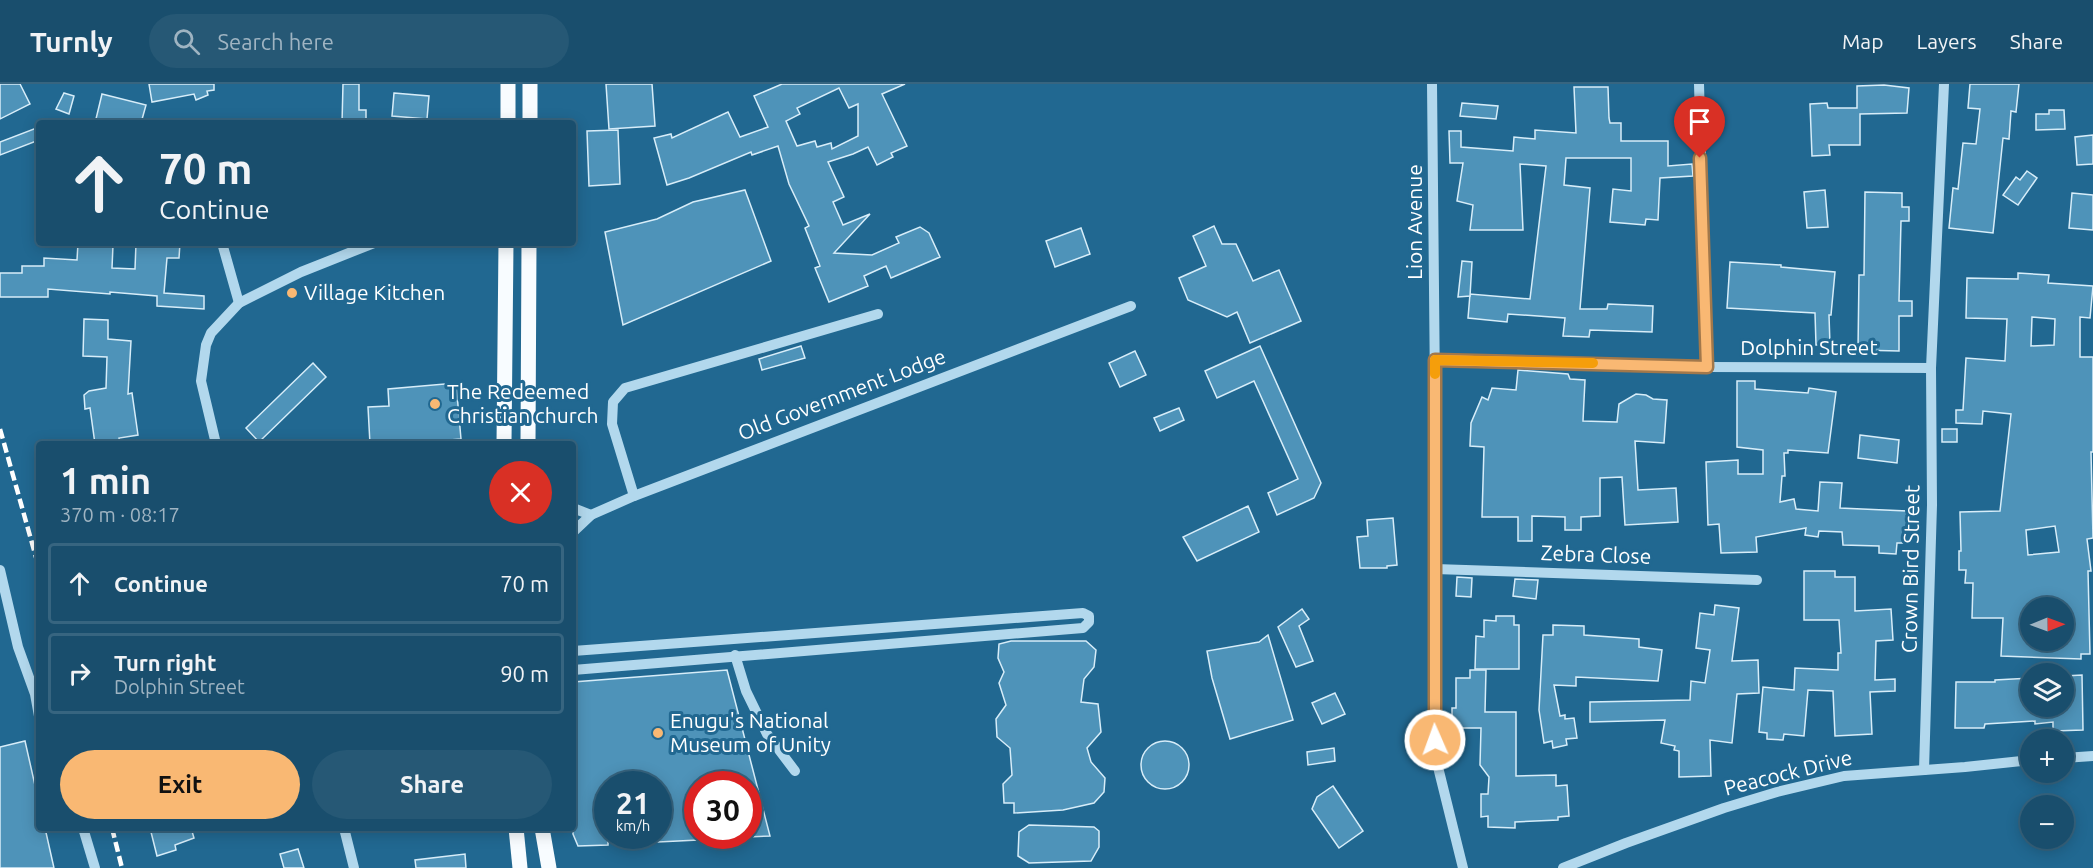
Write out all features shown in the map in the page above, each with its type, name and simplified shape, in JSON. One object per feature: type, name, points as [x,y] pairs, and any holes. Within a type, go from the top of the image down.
[{"type":"main road","points":[[508,84],[508,120]]},
{"type":"main road","points":[[530,84],[530,120]]},
{"type":"main road","points":[[504,441],[506,246]]},
{"type":"main road","points":[[528,441],[529,246]]},
{"type":"main road","points":[[516,831],[520,868]]},
{"type":"main road","points":[[543,831],[549,868]]},
{"type":"street","name":"Lion Avenue","points":[[1432,84],[1435,360],[1434,720],[1436,759],[1463,868]]},
{"type":"street","points":[[1698,84],[1707,367]]},
{"type":"street","name":"Crown Bird Street","points":[[1924,770],[1932,514],[1931,368],[1944,84]]},
{"type":"street","points":[[223,246],[239,303]]},
{"type":"street","points":[[215,441],[201,381],[202,362],[211,333],[239,303],[301,272],[366,246]]},
{"type":"street","name":"Old Government Lodge","points":[[576,529],[591,515],[634,496],[1131,306]]},
{"type":"street","points":[[634,496],[612,424],[613,402],[625,388],[878,314]]},
{"type":"street","name":"Dolphin Street","points":[[1435,360],[1707,367],[1931,368]]},
{"type":"street","points":[[576,509],[591,515]]},
{"type":"street","name":"Zebra Close","points":[[1435,569],[1757,580]]},
{"type":"street","points":[[0,570],[18,647],[36,700]]},
{"type":"street","points":[[576,651],[1083,613],[1089,618],[1089,625],[1083,628],[576,670]]},
{"type":"street","points":[[903,626],[905,641]]},
{"type":"street","points":[[723,638],[729,656],[767,734],[795,771]]},
{"type":"street","points":[[2074,757],[2093,756]]},
{"type":"street","name":"Peacock Drive","points":[[1563,868],[1626,843],[1777,792],[1844,776],[2020,761]]},
{"type":"street","points":[[84,831],[95,868]]},
{"type":"street","points":[[345,831],[354,868]]},
{"type":"building","points":[[0,84],[20,84],[30,104],[0,119]]},
{"type":"building","points":[[149,84],[214,84],[214,90],[207,91],[208,95],[196,100],[194,94],[152,102]]},
{"type":"building","points":[[343,84],[359,84],[359,110],[366,110],[366,120],[342,120]]},
{"type":"building","points":[[606,84],[652,84],[655,126],[609,129]]},
{"type":"building","points":[[782,84],[905,84],[882,94],[907,146],[891,153],[893,157],[877,165],[868,147],[828,162],[844,197],[833,202],[843,225],[870,214],[834,253],[872,255],[899,243],[896,237],[920,227],[929,233],[940,257],[891,278],[886,266],[864,276],[868,286],[829,302],[815,268],[820,266],[805,228],[809,226],[789,184],[778,146],[752,155],[751,152],[667,185],[654,138],[671,134],[672,138],[728,112],[740,137],[768,127],[754,96]],"holes":[[[839,88],[849,108],[858,104],[858,136],[832,149],[831,143],[817,147],[815,141],[797,146],[786,121],[800,114],[797,108]]]},
{"type":"building","points":[[1970,84],[2019,84],[2016,112],[2011,111],[2009,139],[2003,138],[1993,233],[1949,228],[1953,188],[1958,189],[1963,143],[1976,144],[1980,109],[1968,108]]},
{"type":"building","points":[[1884,85],[1909,88],[1907,113],[1860,114],[1860,145],[1829,145],[1830,155],[1812,156],[1810,104],[1827,103],[1828,108],[1857,108],[1857,86]]},
{"type":"building","points":[[1574,87],[1608,87],[1610,123],[1621,123],[1621,141],[1668,141],[1668,166],[1692,164],[1693,176],[1660,178],[1658,220],[1646,219],[1645,225],[1610,222],[1613,189],[1631,191],[1631,158],[1566,158],[1564,185],[1590,188],[1580,309],[1607,309],[1608,304],[1653,306],[1652,332],[1590,330],[1589,337],[1563,336],[1565,318],[1508,314],[1507,322],[1468,318],[1470,294],[1530,299],[1546,166],[1520,164],[1523,230],[1470,230],[1473,205],[1457,201],[1463,163],[1450,163],[1449,131],[1461,131],[1461,147],[1513,151],[1514,137],[1535,139],[1535,130],[1576,133]]},
{"type":"building","points":[[64,93],[74,96],[69,114],[56,109]]},
{"type":"building","points":[[394,93],[429,96],[427,119],[392,116]]},
{"type":"building","points":[[102,94],[146,105],[142,120],[96,120]]},
{"type":"building","points":[[1462,103],[1498,106],[1496,119],[1460,116]]},
{"type":"building","points":[[2049,110],[2064,110],[2065,129],[2036,130],[2036,114],[2049,114]]},
{"type":"building","points":[[36,128],[36,141],[0,155],[0,142]]},
{"type":"building","points":[[618,130],[620,184],[589,186],[587,131]]},
{"type":"building","points":[[2093,135],[2093,164],[2077,165],[2075,137]]},
{"type":"building","points":[[2027,171],[2037,178],[2018,205],[2003,195],[2016,177],[2020,180]]},
{"type":"building","points":[[745,190],[771,261],[623,325],[605,232],[657,219],[693,202]]},
{"type":"building","points":[[1825,190],[1828,227],[1807,228],[1804,192]]},
{"type":"building","points":[[1865,192],[1902,193],[1902,207],[1909,207],[1909,221],[1901,221],[1899,301],[1912,301],[1912,316],[1899,316],[1899,351],[1858,350],[1859,275],[1864,275]]},
{"type":"building","points":[[2072,193],[2093,195],[2093,230],[2069,228]]},
{"type":"building","points":[[1214,226],[1222,244],[1236,244],[1253,281],[1279,270],[1301,321],[1250,343],[1237,312],[1227,317],[1188,300],[1179,278],[1206,266],[1193,236]]},
{"type":"building","points":[[1081,228],[1090,254],[1055,267],[1046,241]]},
{"type":"building","points":[[78,246],[113,246],[112,268],[135,269],[136,246],[180,246],[179,258],[167,258],[164,293],[204,296],[204,309],[157,306],[157,296],[110,292],[110,294],[48,289],[48,297],[0,297],[0,273],[22,273],[22,266],[44,266],[44,258],[77,260]]},
{"type":"building","points":[[1462,261],[1472,262],[1470,296],[1458,297]]},
{"type":"building","points":[[1730,262],[1781,265],[1781,267],[1835,272],[1831,315],[1829,315],[1830,345],[1816,345],[1815,313],[1727,308]]},
{"type":"building","points":[[2018,273],[2049,275],[2048,283],[2093,286],[2090,318],[2080,317],[2080,357],[2093,357],[2093,452],[2091,452],[2093,538],[2087,539],[2091,571],[2088,571],[2090,654],[2081,654],[2081,659],[2001,656],[2003,618],[1972,618],[1973,583],[1965,583],[1966,570],[1959,570],[1960,512],[2000,511],[2011,414],[1983,411],[1982,424],[1956,423],[1956,410],[1963,410],[1966,358],[2005,361],[2007,319],[1966,318],[1967,278],[2018,279]],"holes":[[[2032,317],[2055,319],[2054,345],[2031,346]],[[2055,526],[2059,552],[2028,555],[2026,530]]]},
{"type":"building","points":[[84,319],[108,320],[108,339],[131,341],[128,394],[132,393],[138,435],[119,438],[120,441],[95,441],[90,408],[85,409],[84,395],[89,391],[106,388],[107,357],[83,356]]},
{"type":"building","points":[[801,346],[805,358],[762,370],[759,359]]},
{"type":"building","points":[[1260,346],[1321,483],[1314,498],[1277,515],[1268,493],[1298,479],[1254,381],[1217,398],[1205,371]]},
{"type":"building","points":[[1135,351],[1146,375],[1120,387],[1109,363]]},
{"type":"building","points":[[313,363],[326,377],[260,441],[246,428]]},
{"type":"building","points":[[1518,370],[1568,374],[1570,379],[1585,380],[1583,421],[1617,422],[1619,404],[1636,394],[1667,400],[1664,443],[1635,441],[1638,490],[1676,488],[1678,522],[1625,525],[1622,477],[1600,478],[1600,516],[1581,517],[1581,530],[1565,530],[1565,517],[1532,516],[1532,541],[1518,541],[1518,517],[1482,517],[1484,447],[1470,446],[1471,423],[1482,397],[1488,400],[1492,388],[1516,390]]},
{"type":"building","points":[[1737,381],[1755,381],[1755,389],[1808,393],[1809,388],[1836,392],[1828,453],[1788,450],[1788,453],[1784,453],[1785,476],[1782,476],[1780,502],[1794,499],[1796,509],[1818,511],[1820,482],[1842,483],[1840,508],[1907,511],[1905,543],[1897,543],[1896,554],[1879,553],[1879,546],[1843,545],[1842,532],[1819,531],[1818,537],[1805,535],[1806,528],[1756,537],[1757,552],[1721,553],[1719,524],[1708,525],[1706,462],[1738,460],[1738,474],[1763,474],[1763,450],[1737,447]]},
{"type":"building","points":[[456,383],[461,439],[370,441],[368,407],[389,406],[388,389]]},
{"type":"building","points":[[1179,408],[1184,420],[1160,431],[1154,418]]},
{"type":"building","points":[[1942,429],[1957,429],[1957,442],[1942,442]]},
{"type":"building","points":[[1860,435],[1899,440],[1897,463],[1858,458]]},
{"type":"building","points":[[1248,506],[1259,532],[1197,561],[1183,537]]},
{"type":"building","points":[[1393,518],[1397,565],[1387,566],[1387,568],[1360,568],[1357,537],[1368,536],[1367,520]]},
{"type":"building","points":[[1804,571],[1835,571],[1835,577],[1855,577],[1855,611],[1891,609],[1893,640],[1876,641],[1875,680],[1895,679],[1895,691],[1870,692],[1872,734],[1835,736],[1833,691],[1808,690],[1804,736],[1784,734],[1783,740],[1767,739],[1767,733],[1759,732],[1763,687],[1794,690],[1795,668],[1838,670],[1838,653],[1841,653],[1839,620],[1804,620]]},
{"type":"building","points":[[1457,577],[1472,578],[1471,597],[1456,596]]},
{"type":"building","points":[[1515,579],[1538,580],[1536,599],[1513,596]]},
{"type":"building","points":[[1715,605],[1739,608],[1732,661],[1758,660],[1759,693],[1737,694],[1732,743],[1710,740],[1711,776],[1679,777],[1679,751],[1674,750],[1675,746],[1661,743],[1665,720],[1590,722],[1590,702],[1690,700],[1691,681],[1705,683],[1710,650],[1696,648],[1700,613],[1714,615]]},
{"type":"building","points":[[1302,609],[1309,619],[1299,626],[1313,661],[1296,667],[1278,627]]},
{"type":"building","points":[[1496,616],[1514,616],[1514,625],[1519,625],[1519,669],[1475,669],[1476,636],[1484,637],[1484,620],[1496,621]]},
{"type":"building","points":[[1553,625],[1584,626],[1584,635],[1639,639],[1639,647],[1662,650],[1658,681],[1576,677],[1576,686],[1554,685],[1560,716],[1565,715],[1565,719],[1574,718],[1577,738],[1566,739],[1567,745],[1553,748],[1552,741],[1544,743],[1539,710],[1543,635],[1553,635]]},
{"type":"building","points":[[1268,635],[1293,720],[1230,739],[1212,678],[1207,651],[1259,642]]},
{"type":"building","points":[[1011,641],[1086,641],[1096,650],[1094,667],[1084,679],[1081,702],[1098,704],[1101,732],[1087,748],[1091,762],[1105,778],[1104,792],[1094,803],[1063,810],[1014,813],[1014,803],[1004,803],[1003,784],[1012,775],[1010,748],[997,737],[996,719],[1006,705],[999,683],[1004,672],[998,658],[999,644]]},
{"type":"building","name":"Enugu's National Museum of Unity","points":[[727,670],[753,771],[684,771],[684,841],[672,841],[672,771],[594,771],[594,845],[578,846],[573,834],[573,831],[576,831],[576,682]]},
{"type":"building","points":[[1470,670],[1486,670],[1485,712],[1516,712],[1516,776],[1556,775],[1556,786],[1567,785],[1569,816],[1558,817],[1558,820],[1515,822],[1515,828],[1488,827],[1488,816],[1481,817],[1481,794],[1488,794],[1489,777],[1480,765],[1481,728],[1452,728],[1452,708],[1456,708],[1456,678],[1470,678]]},
{"type":"building","points":[[2074,675],[2082,675],[2083,730],[2053,729],[2053,722],[2035,724],[2035,721],[1985,724],[1984,728],[1955,728],[1956,682],[1995,682],[1995,680],[2020,679],[2020,717],[2074,717]]},
{"type":"building","points":[[1335,693],[1345,714],[1322,724],[1312,703]]},
{"type":"building","points":[[25,741],[36,790],[36,831],[46,831],[54,868],[0,868],[0,747]]},
{"type":"building","points":[[1160,741],[1170,741],[1182,748],[1189,760],[1189,770],[1182,782],[1170,789],[1160,789],[1145,778],[1141,770],[1141,760],[1152,745]]},
{"type":"building","points":[[1334,748],[1335,761],[1308,765],[1307,752]]},
{"type":"building","points":[[1333,786],[1363,831],[1339,848],[1312,809],[1317,797]]},
{"type":"building","name":"Enugu's National Museum of Unity","points":[[762,805],[770,836],[762,836]]},
{"type":"building","points":[[1029,825],[1094,827],[1099,831],[1099,847],[1091,861],[1029,863],[1018,856],[1019,832]]},
{"type":"building","points":[[151,831],[192,831],[194,838],[175,845],[176,850],[157,856]]},
{"type":"building","points":[[298,849],[304,868],[284,868],[280,854]]},
{"type":"building","points":[[465,854],[466,868],[416,868],[415,860]]},
{"type":"railway","points":[[0,429],[36,557]]},
{"type":"railway","points":[[113,831],[122,868]]},
{"type":"slow traffic","points":[[1435,374],[1435,360],[1593,363]]},
{"type":"place","name":"Village Kitchen","points":[[292,293]]},
{"type":"place","name":"The Redeemed Christian church","points":[[435,404]]},
{"type":"place","name":"Enugu's National Museum of Unity","points":[[658,733]]},
{"type":"route","points":[[1435,740],[1435,360],[1707,367],[1700,158]]}]
